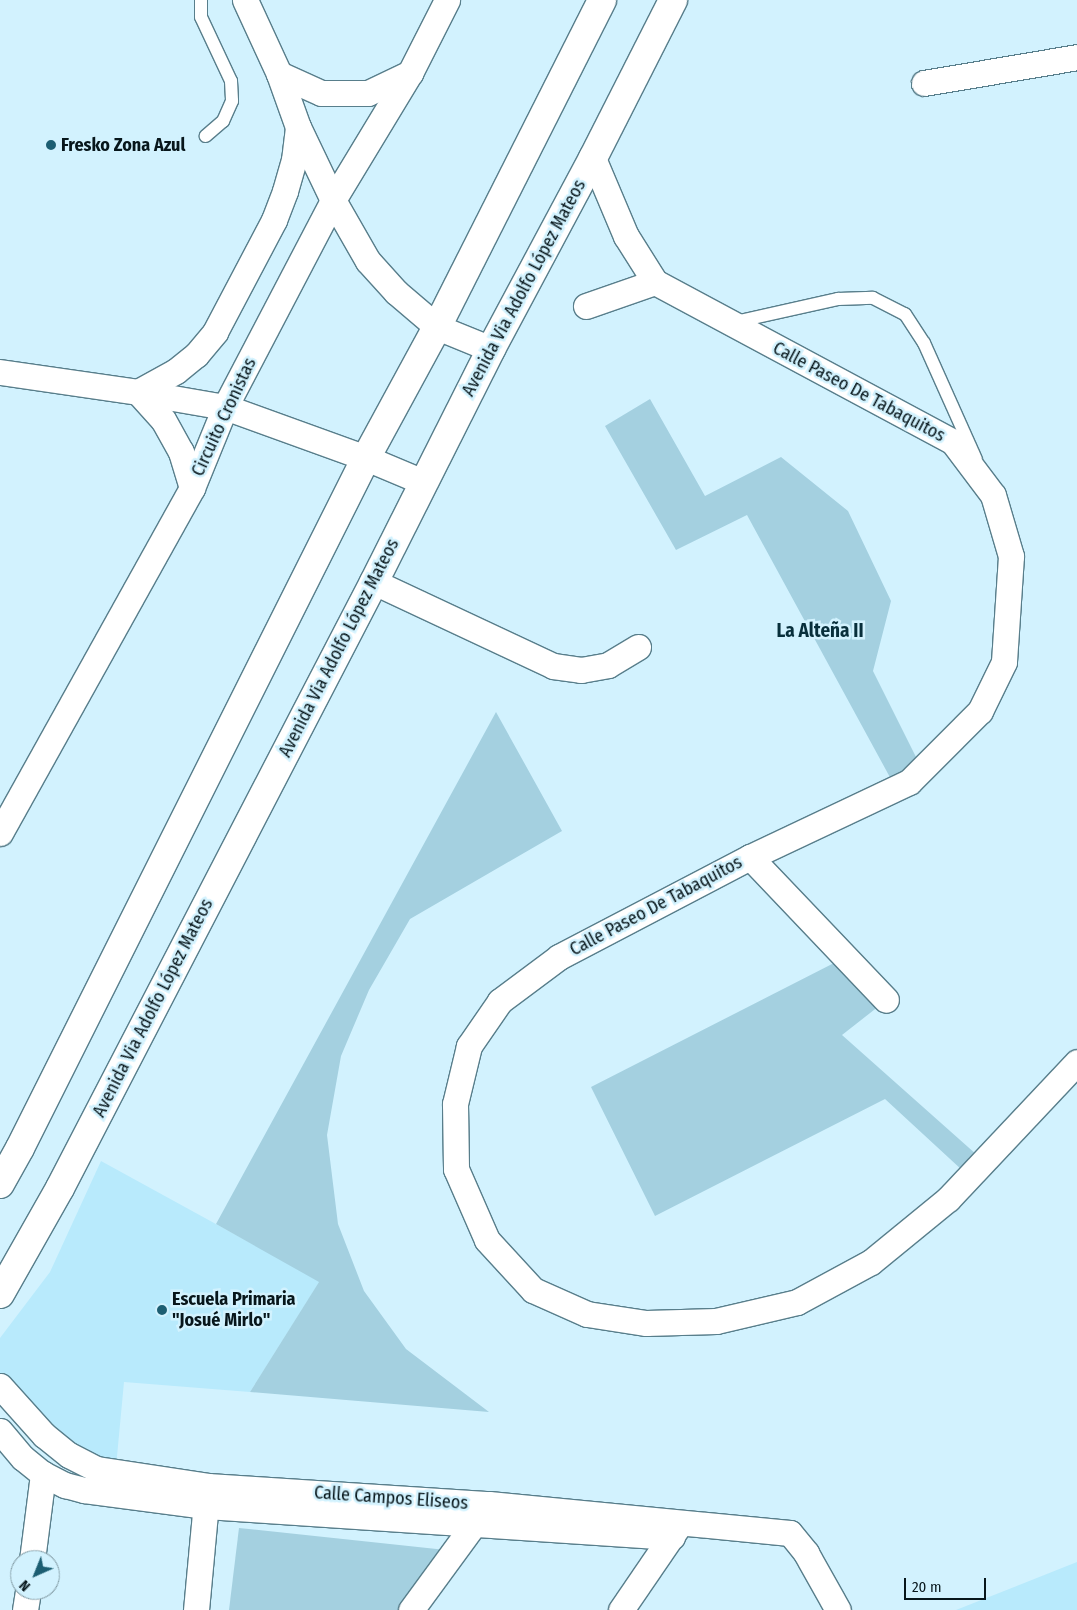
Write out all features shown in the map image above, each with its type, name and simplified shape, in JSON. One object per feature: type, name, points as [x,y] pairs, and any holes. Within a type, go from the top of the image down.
[{"type":"main road","points":[[0,1184],[20,1148],[366,458],[437,327],[602,0]]},
{"type":"main road","name":"Avenida Via Adolfo López Mateos","points":[[0,1294],[60,1188],[374,582],[491,349],[593,158],[673,0]]},
{"type":"street","points":[[245,0],[279,74],[298,127],[333,200],[368,261],[396,292],[437,327],[491,349]]},
{"type":"street","name":"Circuito Cronistas","points":[[0,833],[192,488],[225,407],[333,200],[410,73],[447,0]]},
{"type":"street","points":[[924,83],[1077,57]]},
{"type":"street","points":[[279,74],[321,93],[368,93],[410,73]]},
{"type":"street","points":[[138,392],[176,371],[196,355],[215,332],[274,220],[286,191],[294,160],[298,127]]},
{"type":"street","name":"Calle Paseo De Tabaquitos","points":[[593,158],[626,236],[655,282],[953,442],[993,495],[1011,556],[1004,662],[980,711],[909,782],[750,857],[559,956],[500,1001],[469,1046],[455,1104],[456,1169],[487,1240],[533,1290],[586,1314],[646,1323],[716,1321],[797,1302],[871,1262],[948,1199],[1077,1062]]},
{"type":"street","points":[[586,306],[655,282]]},
{"type":"street","points":[[2,376],[138,392],[225,407],[366,458],[423,482]]},
{"type":"street","points":[[138,392],[163,420],[181,452],[192,488]]},
{"type":"street","points":[[374,582],[553,666],[581,670],[608,665],[638,648]]},
{"type":"street","points":[[750,857],[886,1000]]},
{"type":"street","name":"Calle Campos Eliseos","points":[[0,1386],[44,1435],[69,1454],[97,1469],[207,1496],[473,1524],[676,1529]]},
{"type":"street","name":"Calle Campos Eliseos","points":[[0,1431],[23,1458],[43,1474],[65,1485],[84,1490],[207,1496],[489,1504],[676,1529],[806,1553],[838,1610]]},
{"type":"street","points":[[33,1550],[43,1474]]},
{"type":"street","points":[[196,1610],[207,1496]]},
{"type":"street","points":[[412,1610],[489,1504]]},
{"type":"street","points":[[621,1610],[676,1529]]},
{"type":"lane","points":[[201,0],[201,17],[231,81],[232,101],[223,121],[206,136]]},
{"type":"lane","points":[[731,323],[838,299],[873,298],[905,314],[924,343],[993,495]]},
{"type":"shaded area","points":[[650,399],[705,496],[781,457],[848,511],[891,601],[873,671],[918,761],[892,781],[747,515],[676,550],[605,426]]},
{"type":"shaded area","points":[[496,712],[562,831],[410,919],[369,990],[341,1056],[327,1135],[338,1224],[364,1291],[406,1349],[489,1412],[250,1392],[319,1282],[216,1224]]},
{"type":"shaded area","points":[[836,962],[879,1006],[842,1035],[977,1155],[962,1170],[885,1099],[655,1216],[591,1087]]},
{"type":"shaded area","name":"Escuela Primaria \"Josué Mirlo\"","points":[[101,1161],[320,1281],[250,1392],[124,1382],[116,1467],[45,1430],[0,1382],[0,1338],[50,1272]]},
{"type":"shaded area","points":[[239,1528],[446,1550],[407,1610],[229,1610]]},
{"type":"shaded area","points":[[1077,1562],[1077,1610],[956,1610]]},
{"type":"place","name":"Fresko Zona Azul","points":[[51,145]]},
{"type":"place","name":"Escuela Primaria \"Josué Mirlo\"","points":[[162,1310]]},
{"type":"district","name":"La Alteña II","points":[[820,631]]}]
